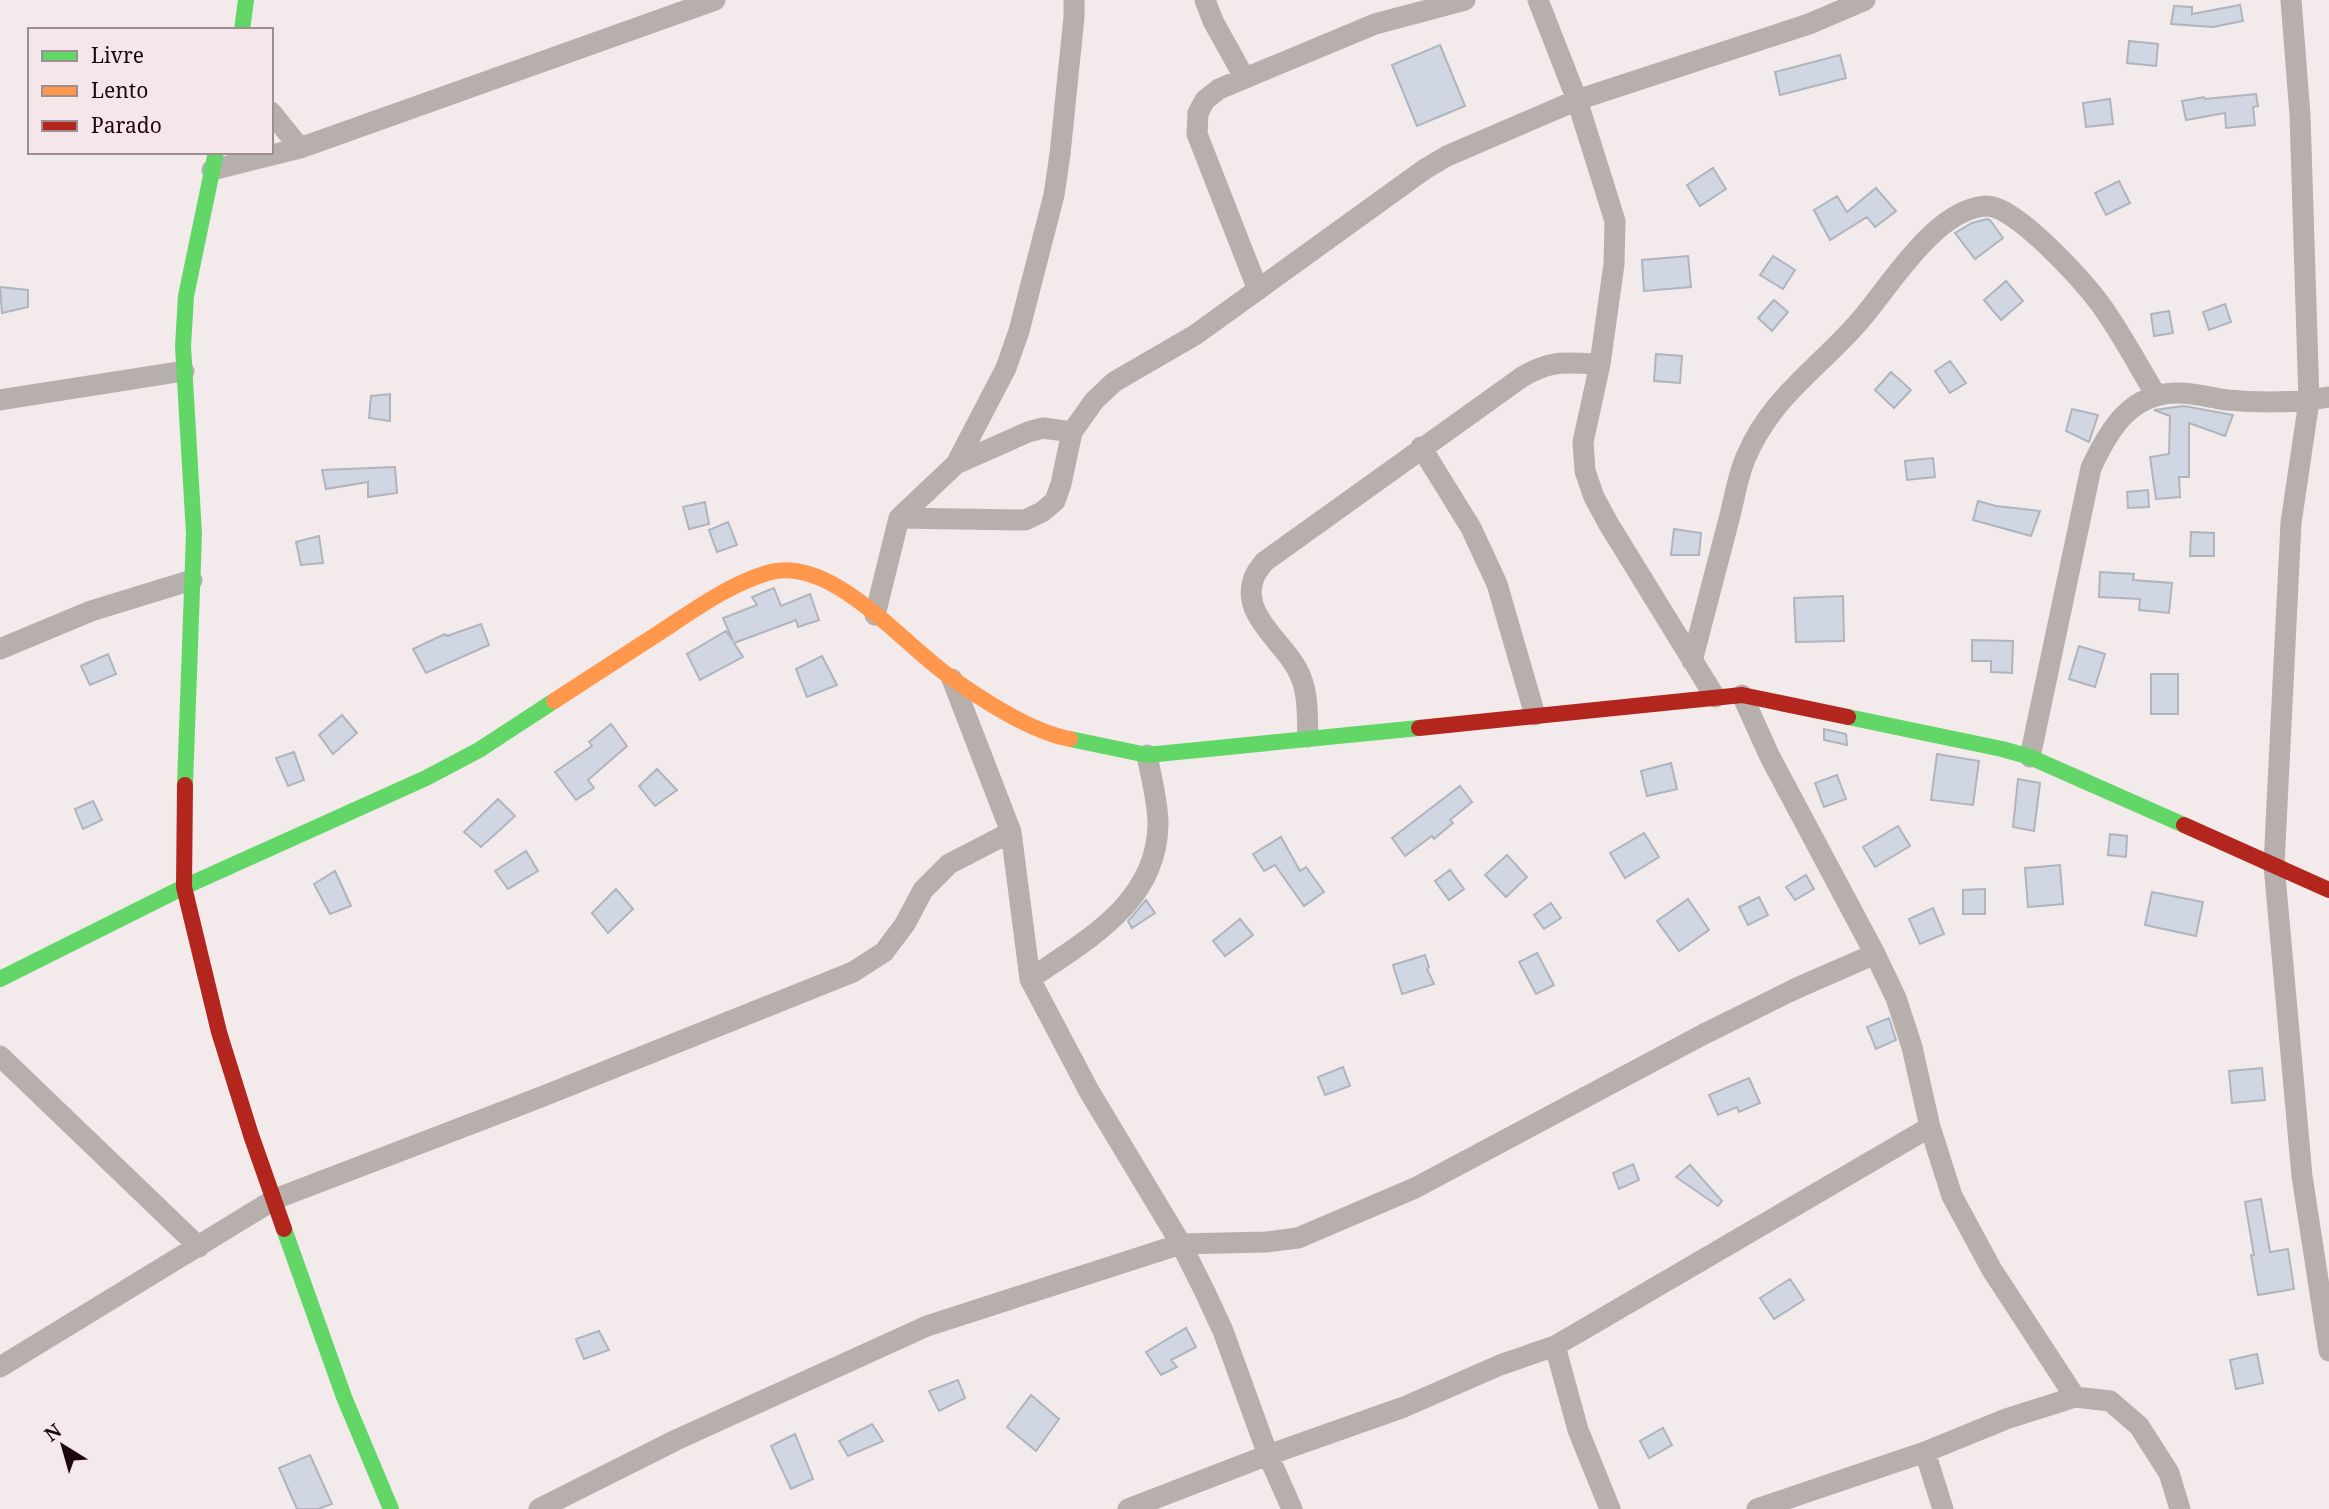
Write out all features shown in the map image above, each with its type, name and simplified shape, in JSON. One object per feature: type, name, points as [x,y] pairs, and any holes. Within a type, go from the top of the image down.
[{"type":"street","points":[[242,28],[246,0]]},
{"type":"street","points":[[273,152],[300,148],[715,0]]},
{"type":"street","points":[[875,615],[899,518],[956,464],[1006,368],[1019,331],[1054,195],[1069,72],[1074,0]]},
{"type":"street","points":[[1205,0],[1213,22],[1244,78]]},
{"type":"street","points":[[1258,290],[1197,134],[1198,113],[1205,100],[1219,89],[1375,24],[1465,0]]},
{"type":"street","points":[[1538,0],[1577,100],[1615,221],[1614,264],[1600,364],[1583,442],[1585,471],[1594,497],[1608,523],[1692,662],[1716,696]]},
{"type":"street","points":[[899,518],[1025,520],[1042,512],[1055,501],[1072,432],[1094,401],[1114,382],[1195,335],[1425,169],[1447,156],[1577,100],[1809,24],[1865,0]]},
{"type":"street","points":[[2291,0],[2319,399],[2291,523],[2274,865],[2302,1176],[2329,1351]]},
{"type":"street","points":[[273,114],[300,148]]},
{"type":"street","points":[[260,154],[214,161],[186,296],[183,346],[194,534],[186,738],[184,887],[219,1032],[251,1135],[344,1398],[391,1509]]},
{"type":"street","points":[[1692,662],[1744,460],[1759,428],[1788,390],[1829,354],[1858,323],[1910,255],[1935,232],[1961,214],[1988,206],[2013,216],[2055,253],[2100,304],[2157,395]]},
{"type":"street","points":[[1308,737],[1305,688],[1298,670],[1261,621],[1252,601],[1252,581],[1264,562],[1501,390],[1538,367],[1553,363],[1600,364]]},
{"type":"street","points":[[0,400],[184,370]]},
{"type":"street","points":[[2030,757],[2091,468],[2111,429],[2137,403],[2157,395],[2180,393],[2227,400],[2319,399]]},
{"type":"street","points":[[956,464],[1028,432],[1043,428],[1072,432]]},
{"type":"street","points":[[1421,447],[1471,528],[1497,584],[1535,715]]},
{"type":"street","points":[[0,979],[184,887],[426,778],[479,750],[726,589],[770,572],[797,570],[821,577],[843,589],[952,679],[1033,727],[1058,737],[1147,755],[1742,695],[2030,757],[2329,890]]},
{"type":"street","points":[[0,649],[91,611],[192,580]]},
{"type":"street","points":[[952,679],[1011,832],[1030,979],[1090,1091],[1181,1244],[1223,1331],[1268,1455],[1293,1509]]},
{"type":"street","points":[[1742,695],[1770,757],[1896,998],[1912,1047],[1930,1127],[1952,1196],[1992,1270],[2075,1397]]},
{"type":"street","points":[[1030,979],[1111,922],[1139,890],[1155,852],[1158,822],[1147,755]]},
{"type":"street","points":[[0,1367],[275,1199],[541,1097],[853,972],[884,951],[905,924],[923,890],[948,864],[1011,832]]},
{"type":"street","points":[[539,1509],[676,1440],[927,1326],[1181,1244],[1266,1242],[1298,1238],[1415,1188],[1704,1034],[1797,988],[1875,954]]},
{"type":"street","points":[[0,1056],[199,1247]]},
{"type":"street","points":[[1128,1509],[1268,1455],[1404,1407],[1500,1365],[1555,1346],[1930,1127]]},
{"type":"street","points":[[1555,1346],[1578,1430],[1610,1509]]},
{"type":"street","points":[[1757,1509],[1925,1452],[2006,1419],[2075,1397],[2110,1401],[2138,1426],[2169,1473],[2180,1509]]},
{"type":"street","points":[[1925,1452],[1943,1509]]},
{"type":"building","points":[[2240,5],[2243,21],[2213,27],[2171,24],[2174,6],[2192,7],[2192,14]]},
{"type":"building","points":[[2129,41],[2158,44],[2156,66],[2127,63]]},
{"type":"building","points":[[1440,45],[1465,106],[1417,126],[1392,65]]},
{"type":"building","points":[[1840,55],[1846,78],[1780,95],[1775,72]]},
{"type":"building","points":[[2256,94],[2258,106],[2253,107],[2255,125],[2226,128],[2225,113],[2186,120],[2182,101]]},
{"type":"building","points":[[2110,99],[2113,124],[2086,127],[2083,103]]},
{"type":"building","points":[[1713,168],[1726,189],[1700,206],[1687,185]]},
{"type":"building","points":[[2119,181],[2130,203],[2106,215],[2095,193]]},
{"type":"building","points":[[1876,188],[1896,211],[1875,227],[1867,217],[1830,240],[1814,210],[1837,196],[1847,212]]},
{"type":"building","points":[[1987,219],[2003,238],[1975,259],[1955,233],[1972,223]]},
{"type":"building","points":[[1688,256],[1691,287],[1644,291],[1642,260]]},
{"type":"building","points":[[1773,256],[1795,270],[1783,289],[1760,275]]},
{"type":"building","points":[[2006,281],[2023,301],[2001,320],[1984,300]]},
{"type":"building","points":[[0,287],[28,290],[28,307],[2,313]]},
{"type":"building","points":[[1774,300],[1788,312],[1772,331],[1758,318]]},
{"type":"building","points":[[2225,304],[2231,322],[2209,330],[2203,312]]},
{"type":"building","points":[[2169,311],[2173,333],[2154,336],[2151,314]]},
{"type":"building","points":[[1656,354],[1682,356],[1680,383],[1654,381]]},
{"type":"building","points":[[1950,361],[1966,383],[1950,393],[1935,371]]},
{"type":"building","points":[[1891,372],[1911,390],[1894,408],[1875,390]]},
{"type":"building","points":[[390,394],[390,421],[369,418],[371,396]]},
{"type":"building","points":[[2184,406],[2233,415],[2225,436],[2189,423],[2189,477],[2179,477],[2180,497],[2156,499],[2150,457],[2169,454],[2170,416],[2154,410]]},
{"type":"building","points":[[2072,409],[2098,415],[2089,442],[2066,431]]},
{"type":"building","points":[[1933,458],[1935,477],[1907,480],[1905,461]]},
{"type":"building","points":[[395,467],[397,493],[368,497],[368,482],[326,489],[322,470]]},
{"type":"building","points":[[2148,490],[2149,507],[2128,508],[2127,492]]},
{"type":"building","points":[[1978,501],[2040,511],[2031,536],[1973,520]]},
{"type":"building","points":[[705,502],[709,524],[689,529],[683,507]]},
{"type":"building","points":[[728,522],[737,545],[717,552],[709,530]]},
{"type":"building","points":[[1674,529],[1701,533],[1699,555],[1671,555]]},
{"type":"building","points":[[2191,532],[2214,533],[2214,556],[2190,556]]},
{"type":"building","points":[[319,536],[323,563],[301,565],[296,542]]},
{"type":"building","points":[[2100,572],[2134,574],[2133,580],[2172,583],[2169,613],[2139,610],[2140,599],[2099,597]]},
{"type":"building","points":[[774,588],[781,606],[810,594],[819,620],[798,627],[796,620],[734,643],[743,657],[700,680],[687,654],[726,631],[733,641],[723,618],[757,605],[752,597]]},
{"type":"building","points":[[1843,596],[1844,641],[1796,642],[1794,598]]},
{"type":"building","points":[[481,624],[489,645],[426,673],[413,649],[445,634],[447,636]]},
{"type":"building","points":[[1972,640],[2013,641],[2012,673],[1991,672],[1991,661],[1972,661]]},
{"type":"building","points":[[2079,646],[2105,654],[2095,687],[2069,679]]},
{"type":"building","points":[[108,654],[116,674],[90,685],[81,666]]},
{"type":"building","points":[[822,656],[837,685],[807,697],[796,669]]},
{"type":"building","points":[[2151,674],[2178,674],[2178,714],[2151,714]]},
{"type":"building","points":[[342,715],[357,733],[333,754],[319,735]]},
{"type":"building","points":[[611,724],[627,746],[588,780],[594,788],[576,800],[555,772],[592,746],[589,742]]},
{"type":"building","points":[[1824,729],[1846,734],[1847,745],[1824,740]]},
{"type":"building","points":[[294,752],[304,780],[288,786],[276,758]]},
{"type":"building","points":[[1937,754],[1979,761],[1973,805],[1931,800]]},
{"type":"building","points":[[1671,763],[1677,789],[1647,796],[1641,771]]},
{"type":"building","points":[[657,769],[677,790],[655,806],[639,786]]},
{"type":"building","points":[[1837,775],[1846,799],[1824,807],[1815,783]]},
{"type":"building","points":[[2018,779],[2040,783],[2034,831],[2013,827]]},
{"type":"building","points":[[1460,786],[1472,802],[1450,820],[1453,823],[1434,839],[1432,836],[1405,856],[1392,838]]},
{"type":"building","points":[[498,799],[515,816],[481,847],[464,832]]},
{"type":"building","points":[[93,801],[102,820],[83,829],[75,809]]},
{"type":"building","points":[[1898,826],[1910,846],[1875,867],[1863,847]]},
{"type":"building","points":[[1644,833],[1659,857],[1625,878],[1610,853]]},
{"type":"building","points":[[2110,834],[2127,836],[2126,857],[2108,855]]},
{"type":"building","points":[[1281,837],[1300,871],[1306,867],[1324,892],[1304,906],[1275,865],[1264,871],[1253,854]]},
{"type":"building","points":[[526,851],[538,871],[508,889],[495,871]]},
{"type":"building","points":[[1507,855],[1527,877],[1506,897],[1485,875]]},
{"type":"building","points":[[2060,865],[2063,904],[2028,907],[2025,868]]},
{"type":"building","points":[[1450,870],[1464,889],[1449,900],[1435,881]]},
{"type":"building","points":[[335,871],[351,906],[330,914],[314,884]]},
{"type":"building","points":[[1806,875],[1814,889],[1795,900],[1786,887]]},
{"type":"building","points":[[616,889],[633,909],[608,933],[592,913]]},
{"type":"building","points":[[1985,889],[1985,914],[1963,914],[1963,890]]},
{"type":"building","points":[[2152,892],[2203,902],[2196,936],[2145,925]]},
{"type":"building","points":[[1759,897],[1768,915],[1748,925],[1739,907]]},
{"type":"building","points":[[1688,899],[1709,930],[1679,951],[1657,921]]},
{"type":"building","points":[[1146,900],[1155,913],[1132,928],[1128,921]]},
{"type":"building","points":[[1551,903],[1561,918],[1544,929],[1534,915]]},
{"type":"building","points":[[1933,908],[1944,934],[1920,944],[1909,919]]},
{"type":"building","points":[[1240,919],[1253,935],[1225,956],[1213,941]]},
{"type":"building","points":[[1537,953],[1554,985],[1536,994],[1519,962]]},
{"type":"building","points":[[1425,955],[1429,967],[1427,969],[1434,984],[1402,994],[1393,965]]},
{"type":"building","points":[[1889,1018],[1896,1040],[1876,1049],[1867,1027]]},
{"type":"building","points":[[1343,1067],[1350,1086],[1325,1095],[1318,1077]]},
{"type":"building","points":[[2262,1068],[2265,1100],[2232,1103],[2229,1071]]},
{"type":"building","points":[[1749,1078],[1760,1103],[1739,1112],[1737,1107],[1718,1115],[1709,1095]]},
{"type":"building","points":[[1633,1164],[1639,1180],[1619,1189],[1613,1173]]},
{"type":"building","points":[[1690,1165],[1722,1201],[1718,1206],[1676,1177]]},
{"type":"building","points":[[2261,1199],[2270,1252],[2288,1249],[2294,1289],[2258,1295],[2245,1202]]},
{"type":"building","points":[[1790,1279],[1804,1300],[1774,1319],[1760,1298]]},
{"type":"building","points":[[1186,1328],[1196,1347],[1171,1360],[1177,1367],[1161,1375],[1146,1352]]},
{"type":"building","points":[[599,1331],[609,1350],[584,1359],[576,1339]]},
{"type":"building","points":[[2257,1354],[2263,1383],[2236,1389],[2230,1360]]},
{"type":"building","points":[[958,1380],[965,1398],[939,1411],[929,1391]]},
{"type":"building","points":[[1031,1395],[1059,1419],[1036,1451],[1007,1427]]},
{"type":"building","points":[[872,1424],[883,1441],[848,1456],[839,1441]]},
{"type":"building","points":[[1663,1428],[1672,1445],[1649,1458],[1640,1441]]},
{"type":"building","points":[[795,1434],[813,1479],[791,1489],[771,1446]]},
{"type":"building","points":[[310,1455],[332,1504],[318,1509],[297,1509],[279,1468]]},
{"type":"traffic: fast","points":[[242,28],[246,0]]},
{"type":"traffic: fast","points":[[185,785],[194,534],[183,346],[186,296],[216,154]]},
{"type":"traffic: fast","points":[[0,979],[184,887],[426,778],[479,750],[554,701]]},
{"type":"traffic: fast","points":[[1848,717],[2030,757],[2184,825]]},
{"type":"traffic: fast","points":[[1070,739],[1147,755],[1419,728]]},
{"type":"traffic: fast","points":[[284,1229],[344,1397],[391,1509]]},
{"type":"traffic: slow","points":[[554,701],[727,590],[767,573],[791,570],[816,576],[841,589],[866,606],[953,679],[994,706],[1040,730],[1070,739]]},
{"type":"traffic: jam","points":[[1419,728],[1742,695],[1848,717]]},
{"type":"traffic: jam","points":[[185,785],[184,887],[219,1032],[284,1229]]},
{"type":"traffic: jam","points":[[2184,825],[2329,890]]}]
